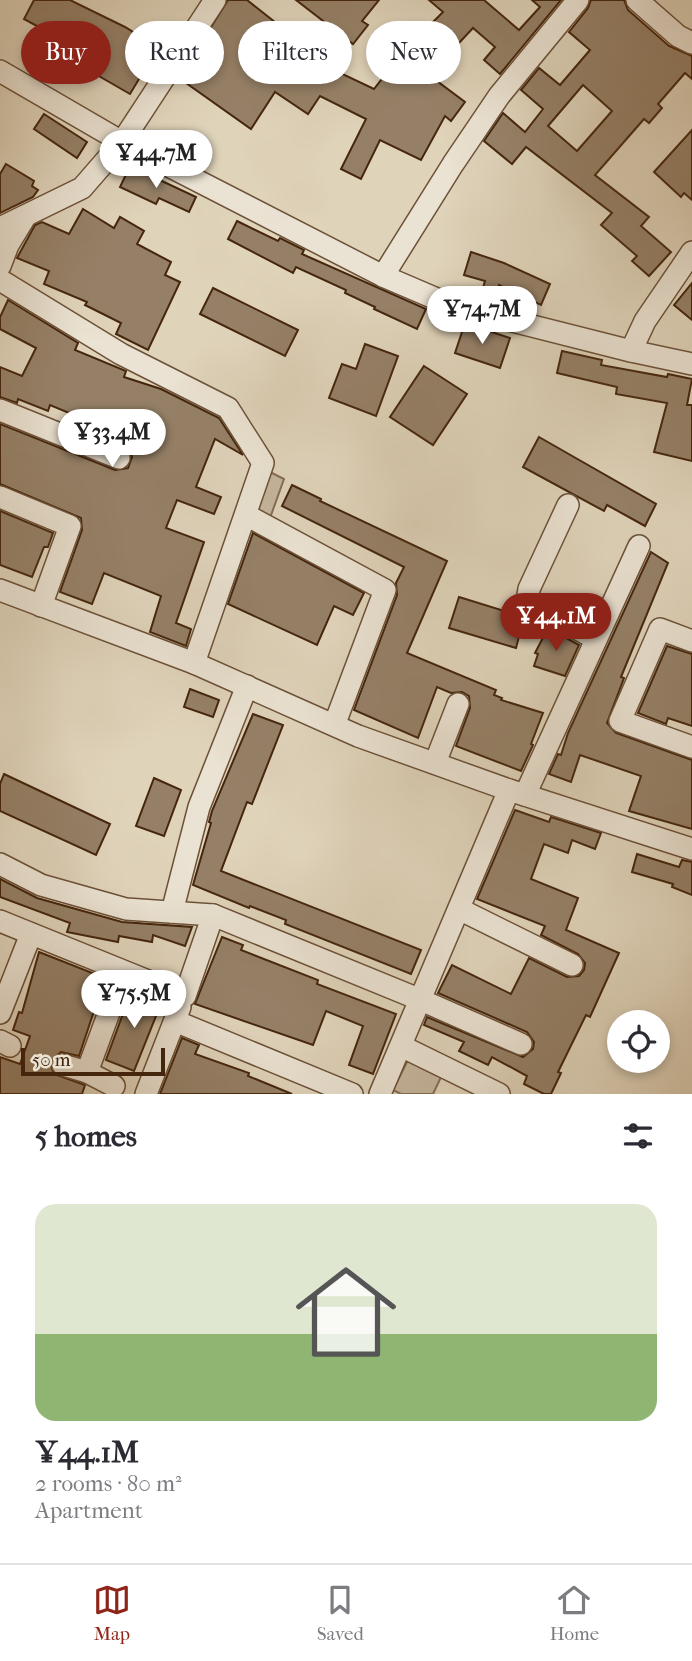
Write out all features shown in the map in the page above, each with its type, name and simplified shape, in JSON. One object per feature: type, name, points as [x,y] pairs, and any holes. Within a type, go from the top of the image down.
[{"type":"street","points":[[0,228],[82,188],[121,142],[215,0]]},
{"type":"street","points":[[383,276],[499,96],[578,0]]},
{"type":"street","points":[[637,0],[678,36],[692,43]]},
{"type":"street","points":[[0,71],[121,142],[383,276],[453,306],[692,364]]},
{"type":"street","points":[[0,266],[8,245],[25,217]]},
{"type":"street","points":[[631,351],[645,321],[692,252]]},
{"type":"street","points":[[0,281],[121,354],[228,408],[263,463],[194,663]]},
{"type":"street","points":[[0,410],[119,458]]},
{"type":"street","points":[[0,497],[71,526],[41,606]]},
{"type":"street","points":[[568,505],[529,589],[527,601],[596,639]]},
{"type":"street","points":[[246,515],[385,590],[335,723]]},
{"type":"street","points":[[380,1094],[459,909],[596,639],[639,546]]},
{"type":"street","points":[[0,590],[194,663],[335,723],[358,736],[517,793],[692,849]]},
{"type":"street","points":[[692,641],[660,629],[620,721],[692,747]]},
{"type":"street","points":[[172,912],[199,807],[247,686]]},
{"type":"street","points":[[435,763],[458,704]]},
{"type":"street","points":[[0,864],[41,885],[126,909],[213,915],[521,1044]]},
{"type":"street","points":[[459,909],[572,965]]},
{"type":"street","points":[[146,1094],[185,996],[213,915]]},
{"type":"street","points":[[0,921],[185,996]]},
{"type":"street","points":[[0,1013],[31,934]]},
{"type":"street","points":[[87,1072],[124,972]]},
{"type":"street","points":[[175,1021],[352,1094]]},
{"type":"street","points":[[401,1046],[499,1094]]},
{"type":"street","points":[[63,1065],[87,1072],[114,1086]]},
{"type":"shaded area","points":[[270,472],[284,479],[270,518],[254,512]]},
{"type":"shaded area","points":[[409,1058],[442,1075],[433,1094],[401,1094],[393,1090]]},
{"type":"building","points":[[34,0],[70,0],[125,27],[125,84],[136,84],[130,94],[111,83],[111,21],[24,19]]},
{"type":"building","points":[[228,0],[247,0],[274,21],[238,21],[238,84],[352,84],[352,79],[374,89],[378,84],[441,84],[465,102],[451,121],[445,116],[421,160],[380,140],[361,179],[341,169],[366,119],[320,96],[308,114],[275,92],[251,129],[187,84],[224,84],[224,21],[215,21]]},
{"type":"building","points":[[296,0],[379,0],[362,21],[366,28],[353,44],[352,21],[323,21]]},
{"type":"building","points":[[429,0],[484,0],[519,30],[540,7],[532,0],[561,0],[500,74],[484,60],[495,47],[473,28],[461,41],[461,21],[434,21],[443,12]]},
{"type":"building","points":[[591,0],[624,0],[628,10],[669,46],[692,56],[692,79],[685,73],[658,104],[662,108],[649,123],[644,119],[595,175],[649,217],[641,226],[671,252],[649,276],[632,261],[637,256],[601,225],[612,213],[526,147],[512,164],[484,141],[503,113],[525,132],[543,109],[521,90],[539,68],[560,85],[590,50],[569,32]],"holes":[[[583,85],[612,111],[577,151],[548,126]]]},
{"type":"building","points":[[44,114],[87,142],[77,158],[34,129]]},
{"type":"building","points":[[692,130],[692,200],[684,193],[681,197],[654,172]]},
{"type":"building","points":[[6,164],[34,181],[32,186],[38,190],[33,197],[0,213],[0,174]]},
{"type":"building","points":[[130,166],[196,197],[189,212],[159,198],[156,204],[120,187]]},
{"type":"building","points":[[83,209],[114,228],[120,217],[144,231],[137,244],[171,262],[165,275],[180,282],[148,350],[116,334],[121,323],[85,305],[87,302],[44,284],[49,271],[17,258],[35,225],[42,222],[69,234]]},
{"type":"building","points":[[237,221],[278,241],[280,238],[304,250],[302,254],[426,309],[417,329],[374,309],[375,307],[345,293],[346,290],[296,267],[293,273],[228,239]]},
{"type":"building","points":[[471,252],[504,263],[550,284],[541,305],[499,285],[497,292],[483,288],[485,281],[464,275]]},
{"type":"building","points":[[692,283],[692,320],[674,305]]},
{"type":"building","points":[[213,288],[298,330],[285,356],[200,314]]},
{"type":"building","points":[[8,300],[78,343],[75,350],[126,371],[124,377],[161,389],[219,418],[243,455],[215,439],[196,487],[221,497],[214,514],[177,500],[166,528],[204,542],[176,623],[191,629],[186,646],[150,632],[161,596],[104,573],[92,604],[60,592],[82,530],[81,518],[0,484],[0,424],[115,470],[128,468],[132,457],[129,449],[117,443],[120,434],[50,405],[48,411],[18,399],[17,403],[0,397],[0,367],[22,376],[36,348],[0,329],[0,317]]},
{"type":"building","points":[[465,323],[510,338],[500,368],[455,353]]},
{"type":"building","points":[[365,344],[398,356],[376,416],[329,398],[342,364],[356,369]]},
{"type":"building","points":[[562,351],[602,360],[601,365],[692,379],[687,405],[692,405],[692,461],[654,452],[667,403],[616,394],[617,387],[557,373]]},
{"type":"building","points":[[424,366],[467,394],[433,445],[390,417]]},
{"type":"building","points":[[539,437],[656,504],[645,526],[607,505],[604,511],[523,467]]},
{"type":"building","points":[[292,485],[447,561],[407,653],[496,690],[494,695],[502,698],[501,700],[543,713],[521,771],[456,746],[470,708],[469,696],[462,692],[451,693],[437,687],[418,738],[354,710],[397,595],[396,583],[404,567],[282,506]]},
{"type":"building","points":[[0,511],[53,533],[32,577],[0,565]]},
{"type":"building","points":[[253,533],[364,593],[353,615],[334,606],[317,645],[228,604]]},
{"type":"building","points":[[651,552],[668,563],[621,677],[624,678],[607,723],[616,733],[692,760],[692,829],[629,811],[641,776],[580,755],[571,782],[549,774],[558,754],[561,755],[568,733]]},
{"type":"building","points":[[459,597],[524,617],[516,648],[449,628]]},
{"type":"building","points":[[548,628],[579,645],[565,676],[534,666],[538,654],[535,653]]},
{"type":"building","points":[[667,646],[692,654],[692,726],[668,718],[666,724],[638,713]]},
{"type":"building","points":[[190,689],[219,700],[213,717],[184,707]]},
{"type":"building","points":[[253,714],[283,725],[252,804],[247,802],[221,871],[421,950],[411,974],[285,924],[286,920],[193,885],[212,811]]},
{"type":"building","points":[[4,774],[110,824],[96,855],[0,811],[0,784]]},
{"type":"building","points":[[154,778],[181,790],[164,836],[136,826]]},
{"type":"building","points":[[515,810],[549,822],[551,817],[601,833],[595,849],[572,840],[568,853],[544,844],[531,879],[578,898],[566,930],[619,953],[590,1017],[586,1015],[558,1072],[561,1073],[551,1094],[544,1094],[524,1084],[527,1076],[492,1057],[488,1065],[459,1051],[464,1042],[424,1025],[427,1017],[523,1057],[533,1049],[534,1042],[527,1032],[438,993],[452,965],[511,994],[529,958],[567,977],[579,976],[584,970],[585,963],[578,954],[541,935],[545,926],[477,899]]},
{"type":"building","points":[[637,854],[679,867],[682,860],[692,862],[692,895],[672,887],[673,884],[632,872]]},
{"type":"building","points":[[0,879],[37,898],[122,922],[192,927],[185,946],[153,935],[152,942],[119,936],[118,942],[67,932],[70,923],[0,897]]},
{"type":"building","points":[[222,937],[243,945],[241,950],[318,980],[317,984],[396,1014],[373,1074],[349,1065],[363,1026],[326,1011],[313,1045],[195,1004]]},
{"type":"building","points":[[39,952],[105,978],[79,1056],[61,1052],[50,1062],[54,1074],[85,1085],[82,1094],[0,1094],[0,1057],[20,1064],[30,1036],[13,1030],[19,1012],[22,1013]]},
{"type":"building","points":[[132,989],[162,1001],[134,1071],[106,1060]]},
{"type":"building","points":[[182,1038],[199,1045],[195,1054],[249,1073],[248,1076],[292,1094],[160,1094]]}]
